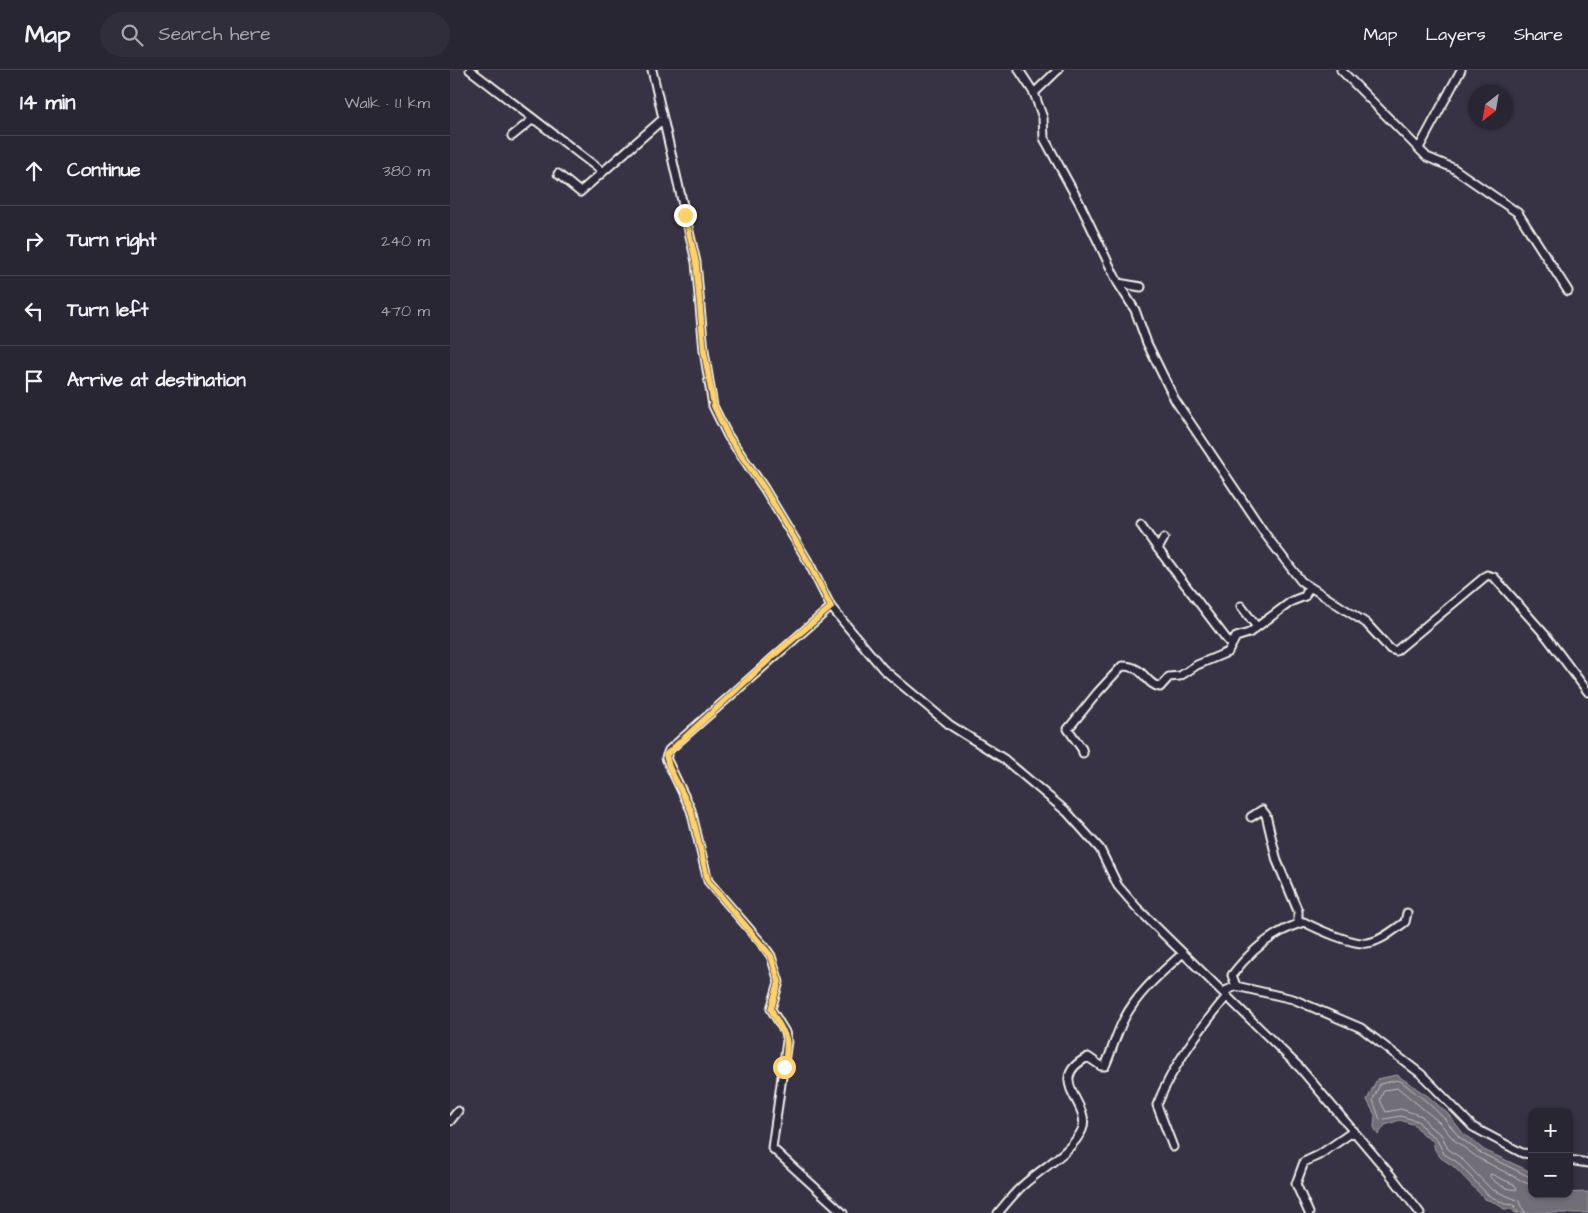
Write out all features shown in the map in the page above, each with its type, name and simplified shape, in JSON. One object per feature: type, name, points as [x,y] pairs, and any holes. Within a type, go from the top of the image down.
[{"type":"street","points":[[470,70],[603,172]]},
{"type":"street","points":[[652,70],[696,262],[704,351],[714,406],[728,436],[764,488],[809,563],[831,607],[883,669],[905,689],[950,725],[1004,760],[1068,812],[1100,849],[1118,886],[1300,1068],[1389,1172],[1420,1213]]},
{"type":"street","points":[[1019,70],[1034,93],[1043,118],[1044,138],[1079,202],[1118,283],[1134,310],[1147,343],[1174,400],[1265,534],[1301,581],[1366,624],[1390,649],[1396,651],[1487,575],[1494,577],[1546,636],[1588,692]]},
{"type":"street","points":[[1034,93],[1058,70]]},
{"type":"street","points":[[1341,70],[1357,84],[1427,157],[1453,168],[1518,213],[1568,291]]},
{"type":"street","points":[[1420,148],[1461,70]]},
{"type":"street","points":[[512,136],[534,119]]},
{"type":"street","points":[[558,174],[580,192],[663,119]]},
{"type":"street","points":[[1118,283],[1141,287]]},
{"type":"street","points":[[1141,525],[1231,645]]},
{"type":"street","points":[[1158,549],[1164,538]]},
{"type":"street","points":[[1082,753],[1082,748],[1068,729],[1122,666],[1130,666],[1141,671],[1156,686],[1160,687],[1169,677],[1180,676],[1197,664],[1228,652],[1236,637],[1249,633],[1292,601],[1305,596],[1309,586]]},
{"type":"street","points":[[1242,606],[1257,627]]},
{"type":"street","points":[[831,607],[669,750],[666,758],[691,810],[708,881],[764,946],[771,956],[779,982],[771,1009],[785,1032],[786,1052],[778,1095],[772,1148],[843,1213]]},
{"type":"street","points":[[1252,817],[1262,810],[1266,815],[1277,861],[1298,911],[1298,924]]},
{"type":"street","points":[[1236,986],[1232,975],[1247,954],[1285,928],[1304,922],[1328,934],[1367,943],[1390,933],[1405,922],[1408,913]]},
{"type":"street","points":[[998,1213],[1018,1190],[1065,1150],[1082,1130],[1081,1114],[1068,1081],[1071,1070],[1078,1062],[1088,1057],[1101,1066],[1105,1066],[1124,1019],[1136,999],[1152,980],[1183,953]]},
{"type":"street","points":[[1173,1147],[1157,1106],[1168,1077],[1225,994],[1236,986],[1293,999],[1361,1028],[1421,1074],[1473,1127],[1522,1153],[1528,1154]]},
{"type":"street","points":[[450,1120],[458,1111]]},
{"type":"street","points":[[1309,1213],[1296,1184],[1304,1162],[1320,1155],[1354,1131]]},
{"type":"street","points":[[1573,1161],[1588,1164]]},
{"type":"water","points":[[1397,1075],[1429,1097],[1448,1114],[1463,1133],[1484,1150],[1527,1170],[1528,1198],[1573,1198],[1573,1193],[1588,1192],[1588,1213],[1515,1213],[1512,1209],[1504,1209],[1496,1203],[1485,1199],[1453,1166],[1441,1158],[1435,1150],[1433,1141],[1423,1135],[1415,1125],[1400,1120],[1385,1125],[1378,1135],[1374,1127],[1375,1115],[1367,1100],[1377,1079]]},
{"type":"route","points":[[685,215],[696,262],[704,351],[714,406],[728,436],[764,488],[809,563],[831,607],[773,656],[725,703],[669,750],[666,755],[669,767],[691,810],[708,881],[771,956],[779,982],[778,991],[772,1002],[771,1009],[785,1032],[787,1041],[784,1067]]}]
